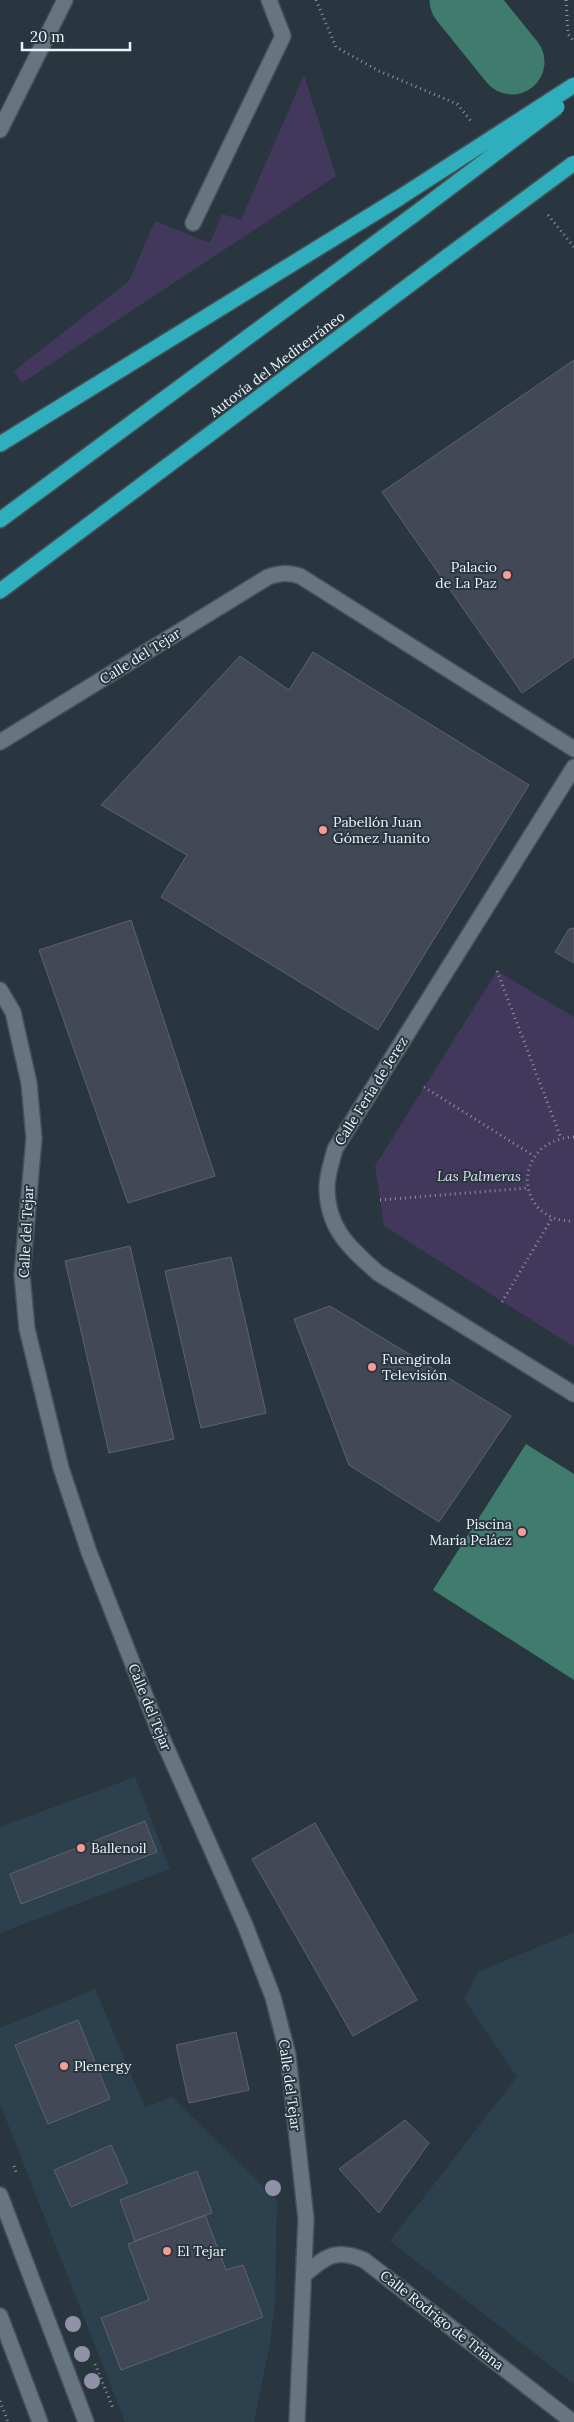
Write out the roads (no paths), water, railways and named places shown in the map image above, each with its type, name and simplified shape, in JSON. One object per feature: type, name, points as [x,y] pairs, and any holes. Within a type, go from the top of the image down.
[{"type":"highway","points":[[0,444],[399,198],[574,85]]},
{"type":"highway","points":[[0,520],[574,94]]},
{"type":"highway","name":"Autovía del Mediterráneo","points":[[0,591],[574,163]]},
{"type":"street","points":[[0,130],[65,0]]},
{"type":"street","points":[[193,223],[283,36],[269,0]]},
{"type":"street","name":"Calle del Tejar","points":[[0,742],[268,578],[280,573],[300,576],[574,749]]},
{"type":"street","name":"Calle Feria de Jerez","points":[[574,767],[335,1149],[327,1187],[334,1226],[352,1250],[378,1273],[574,1394]]},
{"type":"street","name":"Calle del Tejar","points":[[0,990],[12,1012],[29,1083],[34,1138],[22,1275],[28,1329],[61,1468],[89,1552],[159,1731],[245,1925],[272,1997],[288,2055],[306,2218],[297,2422]]},
{"type":"street","points":[[0,2195],[86,2422]]},
{"type":"street","name":"Calle Rodrigo de Triana","points":[[304,2275],[333,2254],[349,2254],[364,2260],[573,2422]]},
{"type":"street","points":[[0,2316],[40,2422]]},
{"type":"waterway","points":[[462,0],[512,62]]},
{"type":"place","name":"Palacio de La Paz","points":[[507,575]]},
{"type":"place","name":"Pabellón Juan Gómez Juanito","points":[[323,830]]},
{"type":"place","name":"Fuengirola Televisión","points":[[372,1367]]},
{"type":"place","name":"Piscina María Peláez","points":[[522,1532]]},
{"type":"place","name":"Ballenoil","points":[[81,1848]]},
{"type":"place","name":"Plenergy","points":[[64,2066]]},
{"type":"place","name":"El Tejar","points":[[167,2251]]},
{"type":"park label","name":"Las Palmeras","points":[[479,1176]]}]
